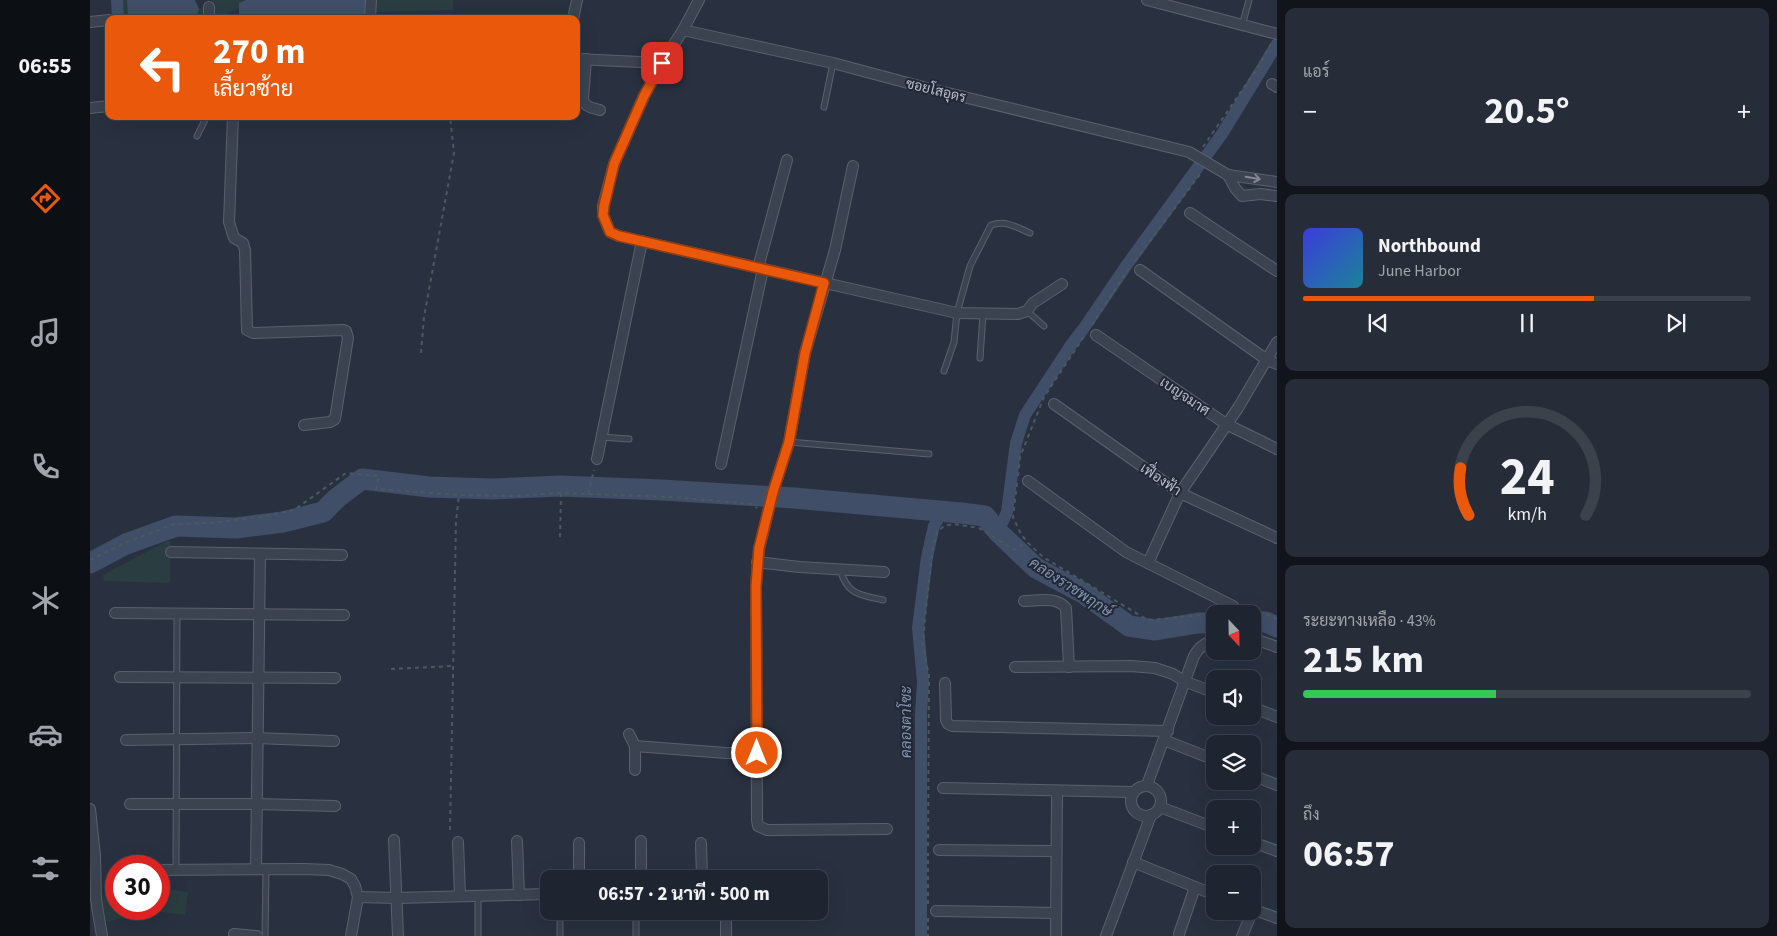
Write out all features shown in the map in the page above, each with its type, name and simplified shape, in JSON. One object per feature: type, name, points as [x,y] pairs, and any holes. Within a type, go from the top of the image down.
[{"type":"street","points":[[370,15],[371,0]]},
{"type":"street","points":[[574,15],[577,0]]},
{"type":"street","points":[[699,0],[644,96],[614,164],[603,215],[610,232],[619,236],[957,313],[1018,314],[1027,311],[1032,303],[1062,284]]},
{"type":"street","points":[[1147,0],[1276,34]]},
{"type":"street","points":[[208,8],[209,15]]},
{"type":"street","points":[[90,22],[105,20]]},
{"type":"street","name":"ซอยโสอุดร","points":[[683,30],[833,63],[1193,154],[1228,175]]},
{"type":"street","points":[[600,110],[586,106],[582,99],[581,59],[662,63]]},
{"type":"street","points":[[90,108],[105,106]]},
{"type":"street","points":[[233,120],[234,141],[231,156],[229,222],[234,238],[243,243],[246,250],[247,330],[253,333],[343,330],[348,338],[335,419],[330,422],[304,425]]},
{"type":"street","points":[[722,464],[760,268],[787,160]]},
{"type":"street","points":[[853,166],[835,250],[805,353],[789,442],[769,506],[757,562],[758,826],[767,830],[887,829]]},
{"type":"street","points":[[1228,175],[1277,182]]},
{"type":"street","points":[[1228,175],[1242,196],[1260,194],[1277,196]]},
{"type":"street","points":[[1190,213],[1277,271]]},
{"type":"street","points":[[597,460],[642,241]]},
{"type":"street","points":[[1140,270],[1272,362]]},
{"type":"street","name":"เบญจมาศ","points":[[1096,336],[1226,424],[1277,449]]},
{"type":"street","points":[[1148,563],[1180,493],[1226,424],[1272,362],[1277,342]]},
{"type":"street","name":"เฟื่องฟ้า","points":[[1054,404],[1180,493],[1277,538]]},
{"type":"street","points":[[1028,481],[1126,552],[1231,605]]},
{"type":"street","points":[[171,552],[342,555]]},
{"type":"street","points":[[260,554],[256,804],[261,869]]},
{"type":"street","points":[[757,562],[884,572]]},
{"type":"street","points":[[1024,601],[1055,600],[1066,608],[1069,666]]},
{"type":"street","points":[[115,613],[344,615]]},
{"type":"street","points":[[1261,641],[1277,647]]},
{"type":"street","points":[[1147,786],[1184,681],[1197,650],[1206,643]]},
{"type":"street","points":[[1015,667],[1130,666],[1155,668],[1206,690]]},
{"type":"street","points":[[120,677],[336,678]]},
{"type":"street","points":[[945,683],[946,720],[952,726],[1166,735],[1206,755]]},
{"type":"street","points":[[1261,711],[1277,717]]},
{"type":"street","points":[[628,734],[635,746],[635,770]]},
{"type":"street","points":[[126,740],[256,738],[334,741]]},
{"type":"street","points":[[635,746],[726,754],[757,753]]},
{"type":"street","points":[[1261,779],[1277,785]]},
{"type":"street","points":[[943,788],[1133,792],[1142,786],[1147,786],[1156,789],[1160,794],[1160,807],[1155,813],[1150,815],[1140,815],[1132,808],[1131,797],[1133,792]]},
{"type":"street","points":[[1056,936],[1057,791]]},
{"type":"street","points":[[130,804],[335,806]]},
{"type":"street","points":[[1160,807],[1206,825]]},
{"type":"street","points":[[90,809],[95,856],[93,900],[102,936]]},
{"type":"street","points":[[1106,936],[1150,815]]},
{"type":"street","points":[[394,840],[398,936]]},
{"type":"street","points":[[517,841],[519,895]]},
{"type":"street","points":[[458,842],[460,896]]},
{"type":"street","points":[[641,842],[642,870]]},
{"type":"street","points":[[579,843],[579,870]]},
{"type":"street","points":[[701,843],[702,870]]},
{"type":"street","points":[[1261,845],[1277,851]]},
{"type":"street","points":[[939,850],[1056,851]]},
{"type":"street","points":[[1133,862],[1206,891]]},
{"type":"street","points":[[170,870],[329,870],[342,874],[351,879],[358,897],[351,936]]},
{"type":"street","points":[[1179,934],[1196,887]]},
{"type":"street","points":[[358,897],[396,898],[540,894]]},
{"type":"street","points":[[936,911],[1056,913]]},
{"type":"street","points":[[1261,913],[1277,918]]},
{"type":"street","points":[[726,920],[726,936]]},
{"type":"street","points":[[1242,936],[1249,920]]},
{"type":"street","points":[[234,934],[256,936]]},
{"type":"lane","points":[[1242,26],[1249,0]]},
{"type":"lane","points":[[824,107],[833,63]]},
{"type":"lane","points":[[197,136],[204,120]]},
{"type":"lane","points":[[944,371],[954,342],[957,313],[970,266],[991,225],[1000,222],[1007,223],[1030,233]]},
{"type":"lane","points":[[1027,311],[1044,326]]},
{"type":"lane","points":[[980,358],[983,314]]},
{"type":"lane","points":[[601,437],[629,439]]},
{"type":"lane","points":[[789,442],[928,454]]},
{"type":"lane","points":[[840,569],[846,585],[852,591],[863,596],[883,600]]},
{"type":"lane","points":[[176,870],[177,614]]},
{"type":"lane","points":[[261,869],[265,936]]},
{"type":"lane","points":[[478,896],[478,936]]},
{"type":"lane","points":[[560,920],[560,936]]},
{"type":"lane","points":[[636,920],[636,936]]},
{"type":"path","points":[[1193,154],[1260,64],[1276,34]]},
{"type":"path","points":[[421,353],[424,318],[454,153],[450,120]]},
{"type":"path","points":[[588,494],[597,460]]},
{"type":"path","points":[[90,560],[125,542],[174,524],[210,523],[294,510],[346,473],[379,476],[376,489],[459,495],[516,496],[561,493],[673,497],[752,505]]},
{"type":"path","points":[[560,537],[561,493]]},
{"type":"path","points":[[450,830],[452,666],[456,521],[459,495]]},
{"type":"path","points":[[1016,549],[1025,542]]},
{"type":"path","points":[[1261,612],[1277,619]]},
{"type":"path","points":[[391,669],[452,666]]},
{"type":"green space","points":[[114,0],[127,0],[128,15],[115,15]]},
{"type":"green space","points":[[213,0],[246,0],[239,3],[239,8],[224,15],[197,15],[199,9],[213,6]]},
{"type":"green space","points":[[374,0],[453,0],[453,10],[374,12]]},
{"type":"green space","points":[[170,541],[170,583],[104,581],[103,575]]},
{"type":"green space","points":[[170,890],[188,892],[185,915],[170,913]]},
{"type":"green space","points":[[105,894],[105,915],[100,896]]},
{"type":"water","points":[[127,0],[195,0],[199,9],[197,15],[128,15]]},
{"type":"water","points":[[246,0],[366,0],[367,15],[239,15],[239,3]]},
{"type":"waterway","points":[[117,0],[118,15]]},
{"type":"waterway","points":[[998,532],[1007,512],[1016,443],[1025,415],[1126,266],[1222,134],[1277,44]]},
{"type":"waterway","points":[[90,563],[126,544],[176,526],[236,528],[283,522],[323,512],[337,498],[362,479],[429,487],[493,489],[560,486],[662,490],[794,498],[985,516],[998,532],[1036,568],[1083,593],[1129,626],[1155,630],[1206,623]]},
{"type":"waterway","name":"คลองตาโซะ","points":[[921,936],[921,714],[923,682],[918,628],[927,557],[934,526],[942,512]]},
{"type":"waterway","name":"คลองราชพฤกษ์","points":[[1261,622],[1277,627]]},
{"type":"route","points":[[662,63],[644,96],[614,164],[603,215],[610,232],[619,236],[824,283],[805,353],[789,442],[773,492],[757,562],[757,753]]}]
